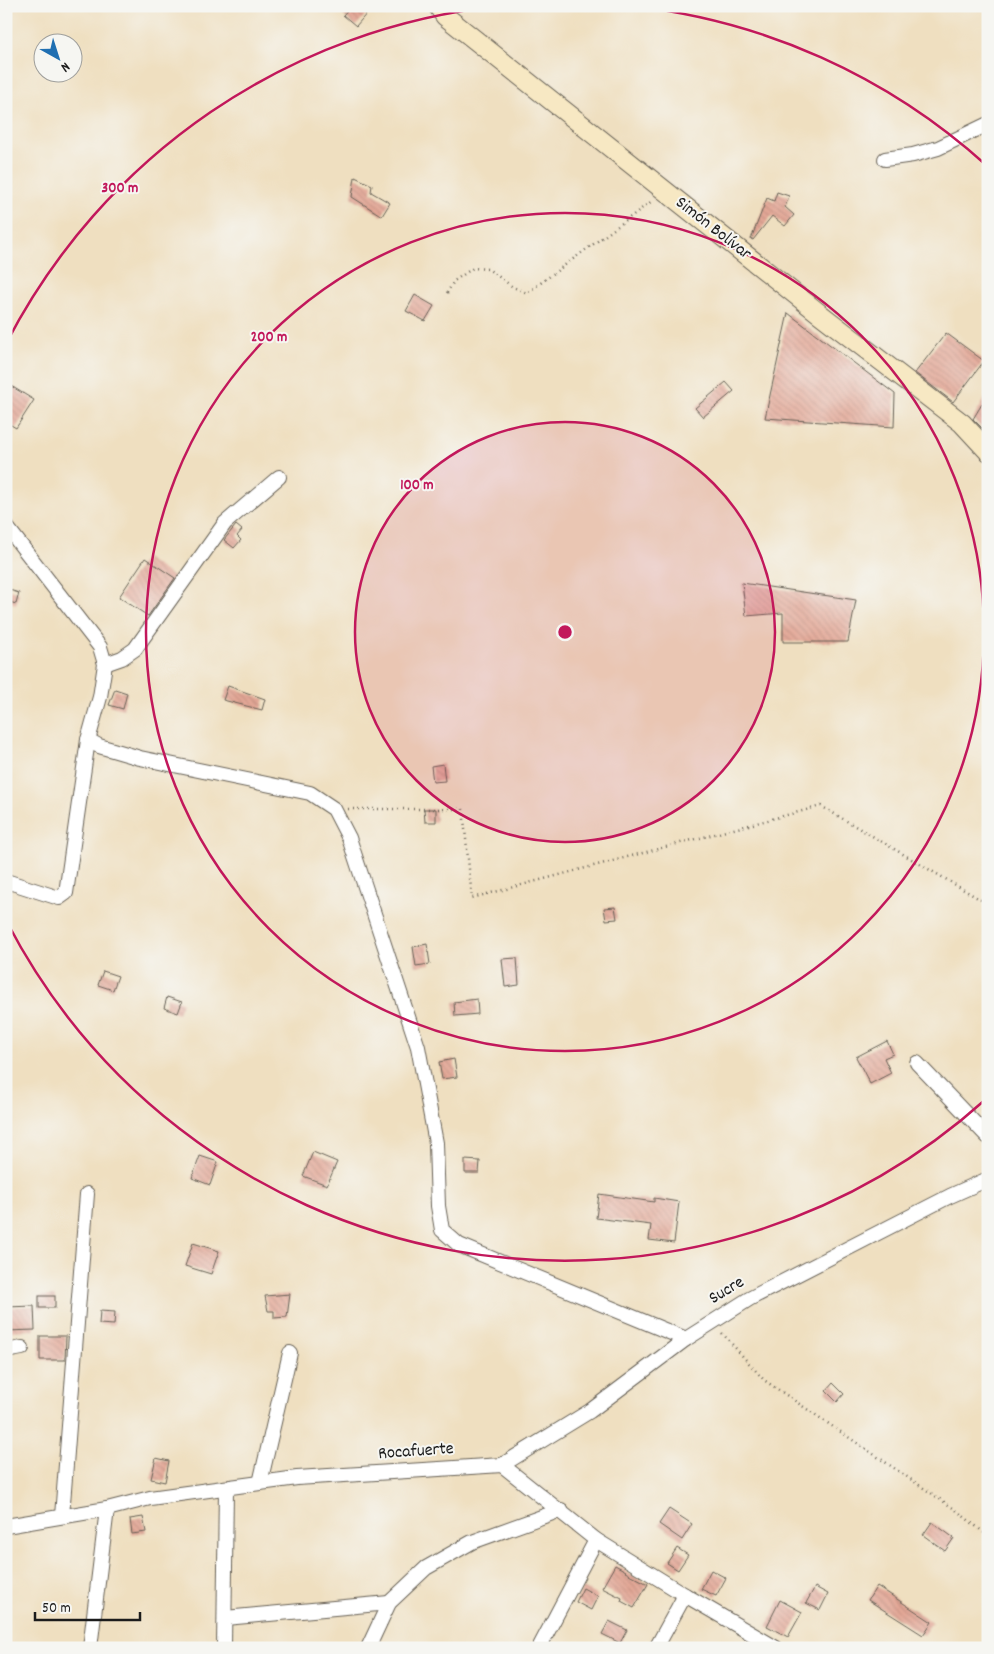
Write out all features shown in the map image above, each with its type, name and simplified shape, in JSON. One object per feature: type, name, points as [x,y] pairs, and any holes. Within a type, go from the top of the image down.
[{"type":"street","name":"Simón Bolívar","points":[[438,6],[445,16],[820,314],[962,423],[988,450]]},
{"type":"street","points":[[885,159],[913,155],[938,148],[988,124]]},
{"type":"street","points":[[105,664],[122,658],[134,649],[225,523],[279,476]]},
{"type":"street","points":[[6,526],[100,648],[105,664],[100,697],[88,740],[66,893],[59,898],[6,881]]},
{"type":"street","points":[[88,740],[99,746],[140,758],[310,793],[334,809],[349,838],[418,1047],[436,1143],[438,1206],[442,1230],[460,1245],[686,1338]]},
{"type":"street","points":[[917,1062],[988,1137]]},
{"type":"street","name":"Sucre","points":[[502,1465],[590,1411],[686,1338],[712,1322],[758,1295],[950,1196],[988,1179]]},
{"type":"street","points":[[62,1516],[87,1194]]},
{"type":"street","points":[[6,1351],[22,1348]]},
{"type":"street","points":[[260,1482],[290,1353]]},
{"type":"street","points":[[502,1465],[596,1540],[776,1648]]},
{"type":"street","name":"Rocafuerte","points":[[6,1526],[107,1509],[150,1498],[260,1482],[502,1465]]},
{"type":"street","points":[[224,1648],[226,1488]]},
{"type":"street","points":[[90,1648],[107,1509]]},
{"type":"street","points":[[368,1648],[389,1603],[426,1568],[472,1542],[560,1510]]},
{"type":"street","points":[[539,1648],[596,1540]]},
{"type":"street","points":[[656,1648],[685,1595]]},
{"type":"street","points":[[225,1618],[389,1603]]},
{"type":"path","points":[[447,293],[454,281],[472,268],[488,269],[513,287],[527,293],[666,191]]},
{"type":"path","points":[[334,809],[463,809],[472,898],[821,806],[988,904]]},
{"type":"path","points":[[712,1322],[764,1380],[956,1510],[988,1536]]},
{"type":"building","points":[[351,6],[361,6],[368,12],[356,26],[343,15]]},
{"type":"building","points":[[355,177],[372,185],[371,192],[390,203],[382,216],[352,197]]},
{"type":"building","points":[[777,192],[789,196],[785,207],[794,215],[785,226],[772,216],[753,240],[751,239],[767,198],[774,201]]},
{"type":"building","points":[[415,295],[434,306],[425,321],[406,311]]},
{"type":"building","points":[[788,313],[895,394],[894,427],[765,418]]},
{"type":"building","points":[[946,333],[984,361],[953,402],[915,373]]},
{"type":"building","points":[[726,382],[734,391],[703,417],[695,408]]},
{"type":"building","points":[[6,383],[34,400],[16,428],[6,422]]},
{"type":"building","points":[[988,394],[988,434],[973,419]]},
{"type":"building","points":[[236,525],[242,530],[237,536],[241,540],[234,548],[224,540]]},
{"type":"building","points":[[145,558],[175,578],[148,616],[119,597]]},
{"type":"building","points":[[742,583],[856,600],[848,642],[783,642],[783,613],[746,616]]},
{"type":"building","points":[[6,589],[19,593],[16,604],[6,601]]},
{"type":"building","points":[[228,686],[265,699],[262,710],[223,700]]},
{"type":"building","points":[[115,689],[127,693],[123,709],[109,705]]},
{"type":"building","points":[[443,764],[445,781],[433,782],[431,766]]},
{"type":"building","points":[[424,809],[436,809],[436,822],[425,822]]},
{"type":"building","points":[[615,907],[617,919],[606,920],[604,908]]},
{"type":"building","points":[[427,944],[430,964],[416,966],[413,947]]},
{"type":"building","points":[[517,958],[519,985],[505,987],[502,959]]},
{"type":"building","points":[[103,971],[118,976],[113,990],[98,985]]},
{"type":"building","points":[[167,997],[182,1002],[178,1013],[164,1008]]},
{"type":"building","points":[[477,999],[478,1014],[455,1016],[454,1002]]},
{"type":"building","points":[[887,1041],[893,1054],[884,1058],[891,1073],[870,1084],[856,1057]]},
{"type":"building","points":[[454,1059],[457,1077],[442,1079],[439,1062]]},
{"type":"building","points":[[313,1152],[337,1162],[327,1185],[303,1176]]},
{"type":"building","points":[[200,1156],[218,1162],[210,1185],[192,1178]]},
{"type":"building","points":[[465,1160],[480,1161],[479,1173],[465,1173]]},
{"type":"building","points":[[599,1194],[654,1202],[654,1198],[679,1202],[674,1243],[649,1240],[651,1225],[596,1218]]},
{"type":"building","points":[[193,1243],[219,1251],[211,1274],[185,1266]]},
{"type":"building","points":[[290,1294],[287,1317],[274,1318],[274,1311],[268,1311],[265,1296]]},
{"type":"building","points":[[39,1296],[55,1296],[55,1308],[39,1308]]},
{"type":"building","points":[[34,1306],[35,1330],[6,1331],[6,1307]]},
{"type":"building","points":[[100,1311],[115,1312],[114,1325],[99,1324]]},
{"type":"building","points":[[40,1336],[66,1336],[65,1360],[40,1360]]},
{"type":"building","points":[[833,1383],[844,1394],[837,1402],[826,1391]]},
{"type":"building","points":[[156,1458],[169,1461],[165,1482],[151,1479]]},
{"type":"building","points":[[669,1509],[692,1524],[682,1540],[659,1524]]},
{"type":"building","points":[[143,1517],[146,1532],[132,1534],[130,1519]]},
{"type":"building","points":[[932,1522],[954,1538],[945,1551],[923,1535]]},
{"type":"building","points":[[677,1548],[688,1555],[678,1570],[667,1563]]},
{"type":"building","points":[[615,1565],[648,1584],[634,1608],[621,1601],[622,1598],[602,1588]]},
{"type":"building","points":[[711,1570],[726,1578],[716,1596],[701,1589]]},
{"type":"building","points":[[877,1586],[932,1622],[923,1635],[868,1600]]},
{"type":"building","points":[[815,1587],[828,1594],[820,1610],[806,1603]]},
{"type":"building","points":[[583,1588],[598,1596],[591,1610],[576,1602]]},
{"type":"building","points":[[780,1600],[802,1612],[788,1637],[767,1626]]},
{"type":"building","points":[[609,1621],[627,1630],[620,1643],[602,1634]]}]
